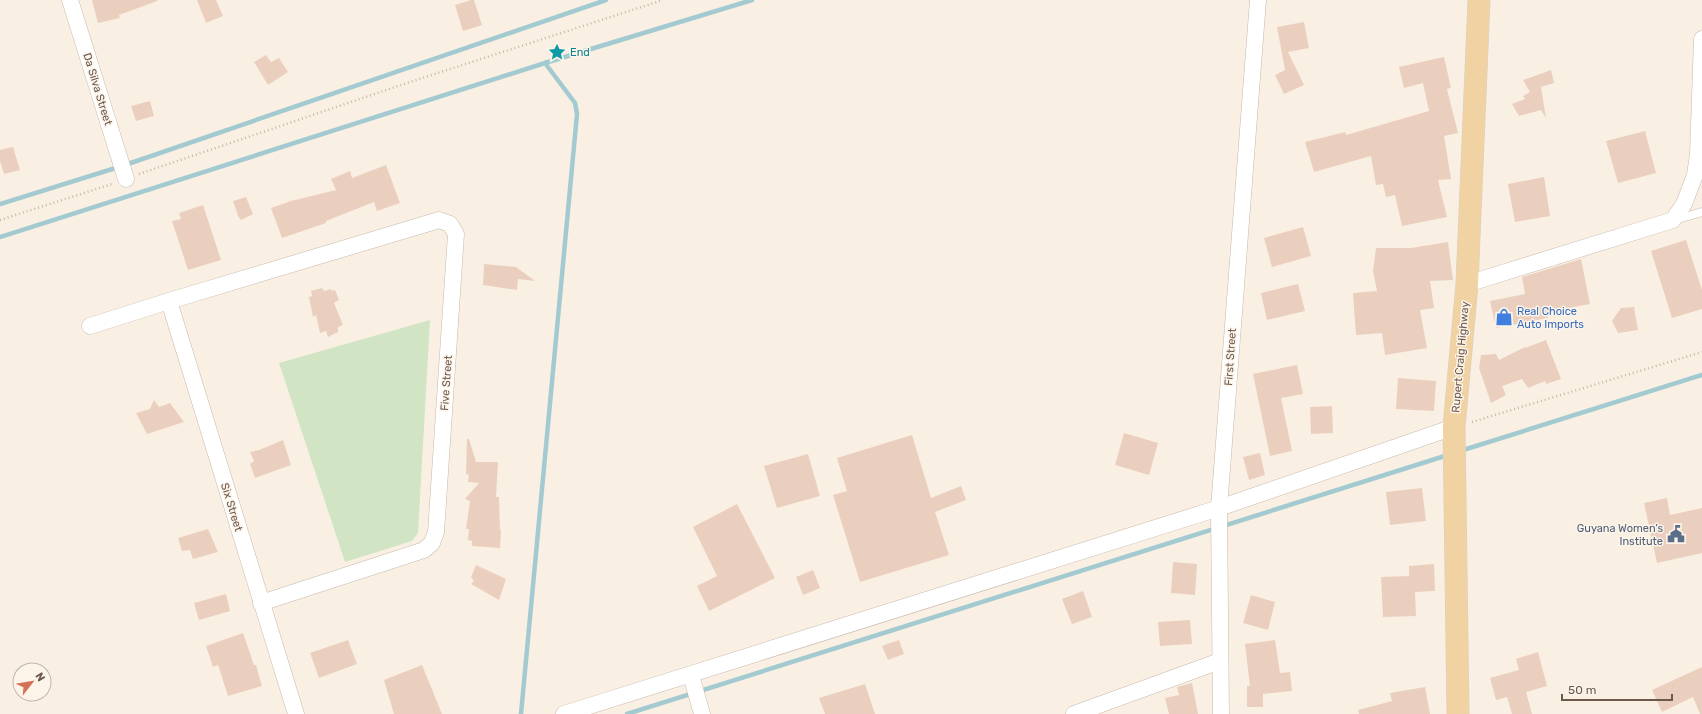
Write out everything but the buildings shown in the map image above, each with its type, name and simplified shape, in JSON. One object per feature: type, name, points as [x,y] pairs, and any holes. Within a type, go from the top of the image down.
[{"type":"main road","name":"Rupert Craig Highway","points":[[1458,714],[1454,427],[1467,284],[1479,0]]},
{"type":"street","name":"Da Silva Street","points":[[70,0],[126,179]]},
{"type":"street","name":"First Street","points":[[1221,714],[1219,508],[1258,0]]},
{"type":"street","points":[[1467,284],[1674,220],[1684,204],[1695,175],[1698,154],[1702,39]]},
{"type":"street","name":"Five Street","points":[[169,301],[439,220],[450,224],[456,234],[436,532],[432,543],[424,550],[261,603]]},
{"type":"street","points":[[90,326],[169,301]]},
{"type":"street","name":"Six Street","points":[[169,301],[296,714]]},
{"type":"street","points":[[564,714],[1219,508],[1454,427]]},
{"type":"street","points":[[1074,714],[1220,661]]},
{"type":"street","points":[[691,675],[702,714]]},
{"type":"lane","points":[[1674,220],[1702,212]]},
{"type":"path","points":[[0,220],[126,179],[407,83],[663,0]]},
{"type":"path","points":[[1454,427],[1702,352]]},
{"type":"green space","points":[[430,320],[418,533],[412,541],[345,562],[279,363]]},
{"type":"waterway","points":[[0,204],[122,166],[606,0]]},
{"type":"waterway","points":[[0,237],[545,63],[752,0]]},
{"type":"waterway","points":[[521,714],[577,114],[575,103],[545,63]]},
{"type":"waterway","points":[[1460,451],[1702,375]]},
{"type":"waterway","points":[[627,714],[1448,455]]},
{"type":"place","name":"End","points":[[557,52]]},
{"type":"place","name":"Real Choice Auto Imports","points":[[1504,317]]},
{"type":"place","name":"Guyana Women’s Institute","points":[[1676,534]]}]
